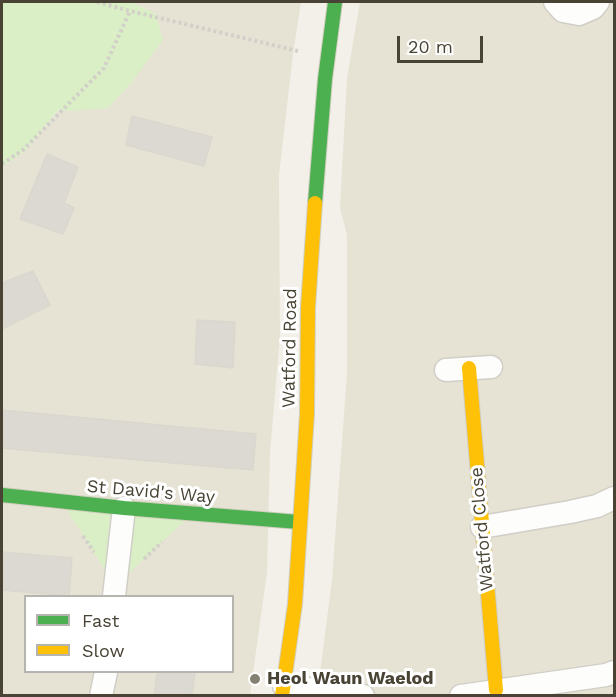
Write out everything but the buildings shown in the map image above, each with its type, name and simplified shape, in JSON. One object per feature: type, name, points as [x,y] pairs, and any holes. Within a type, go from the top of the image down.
[{"type":"street","name":"Watford Road","points":[[283,691],[295,604],[298,522],[307,414],[308,307],[316,181],[335,2]]},
{"type":"street","points":[[555,2],[563,11],[579,14],[593,8],[598,2]]},
{"type":"street","name":"Watford Close","points":[[469,368],[496,690]]},
{"type":"street","points":[[446,370],[491,368]]},
{"type":"street","name":"St David's Way","points":[[2,495],[124,508],[298,522]]},
{"type":"street","points":[[482,527],[570,512],[597,506],[615,498]]},
{"type":"street","points":[[114,595],[124,508]]},
{"type":"street","points":[[461,696],[615,672]]},
{"type":"street","points":[[101,696],[106,673]]},
{"type":"street","points":[[283,691],[363,696]]},
{"type":"path","points":[[97,2],[328,58]]},
{"type":"path","points":[[2,164],[23,150],[104,68],[130,11]]},
{"type":"shaded area","points":[[99,2],[301,2],[279,175],[280,337],[270,452],[267,572],[250,695],[2,696],[2,167],[24,152],[109,50]]},
{"type":"shaded area","points":[[360,2],[614,2],[614,695],[317,696],[332,580],[347,373],[347,235],[340,208],[347,78]]},
{"type":"green space","points":[[2,2],[132,2],[156,14],[163,40],[132,82],[108,108],[68,111],[59,109],[24,152],[2,167]]},
{"type":"green space","points":[[62,502],[193,513],[115,586]]},
{"type":"traffic: fast","points":[[315,203],[325,79],[335,2]]},
{"type":"traffic: fast","points":[[2,495],[124,508],[299,522]]},
{"type":"traffic: slow","points":[[282,696],[295,604],[307,414],[308,307],[315,203]]},
{"type":"traffic: slow","points":[[469,368],[496,690]]},
{"type":"place","name":"Heol Waun Waelod","points":[[255,679]]}]
